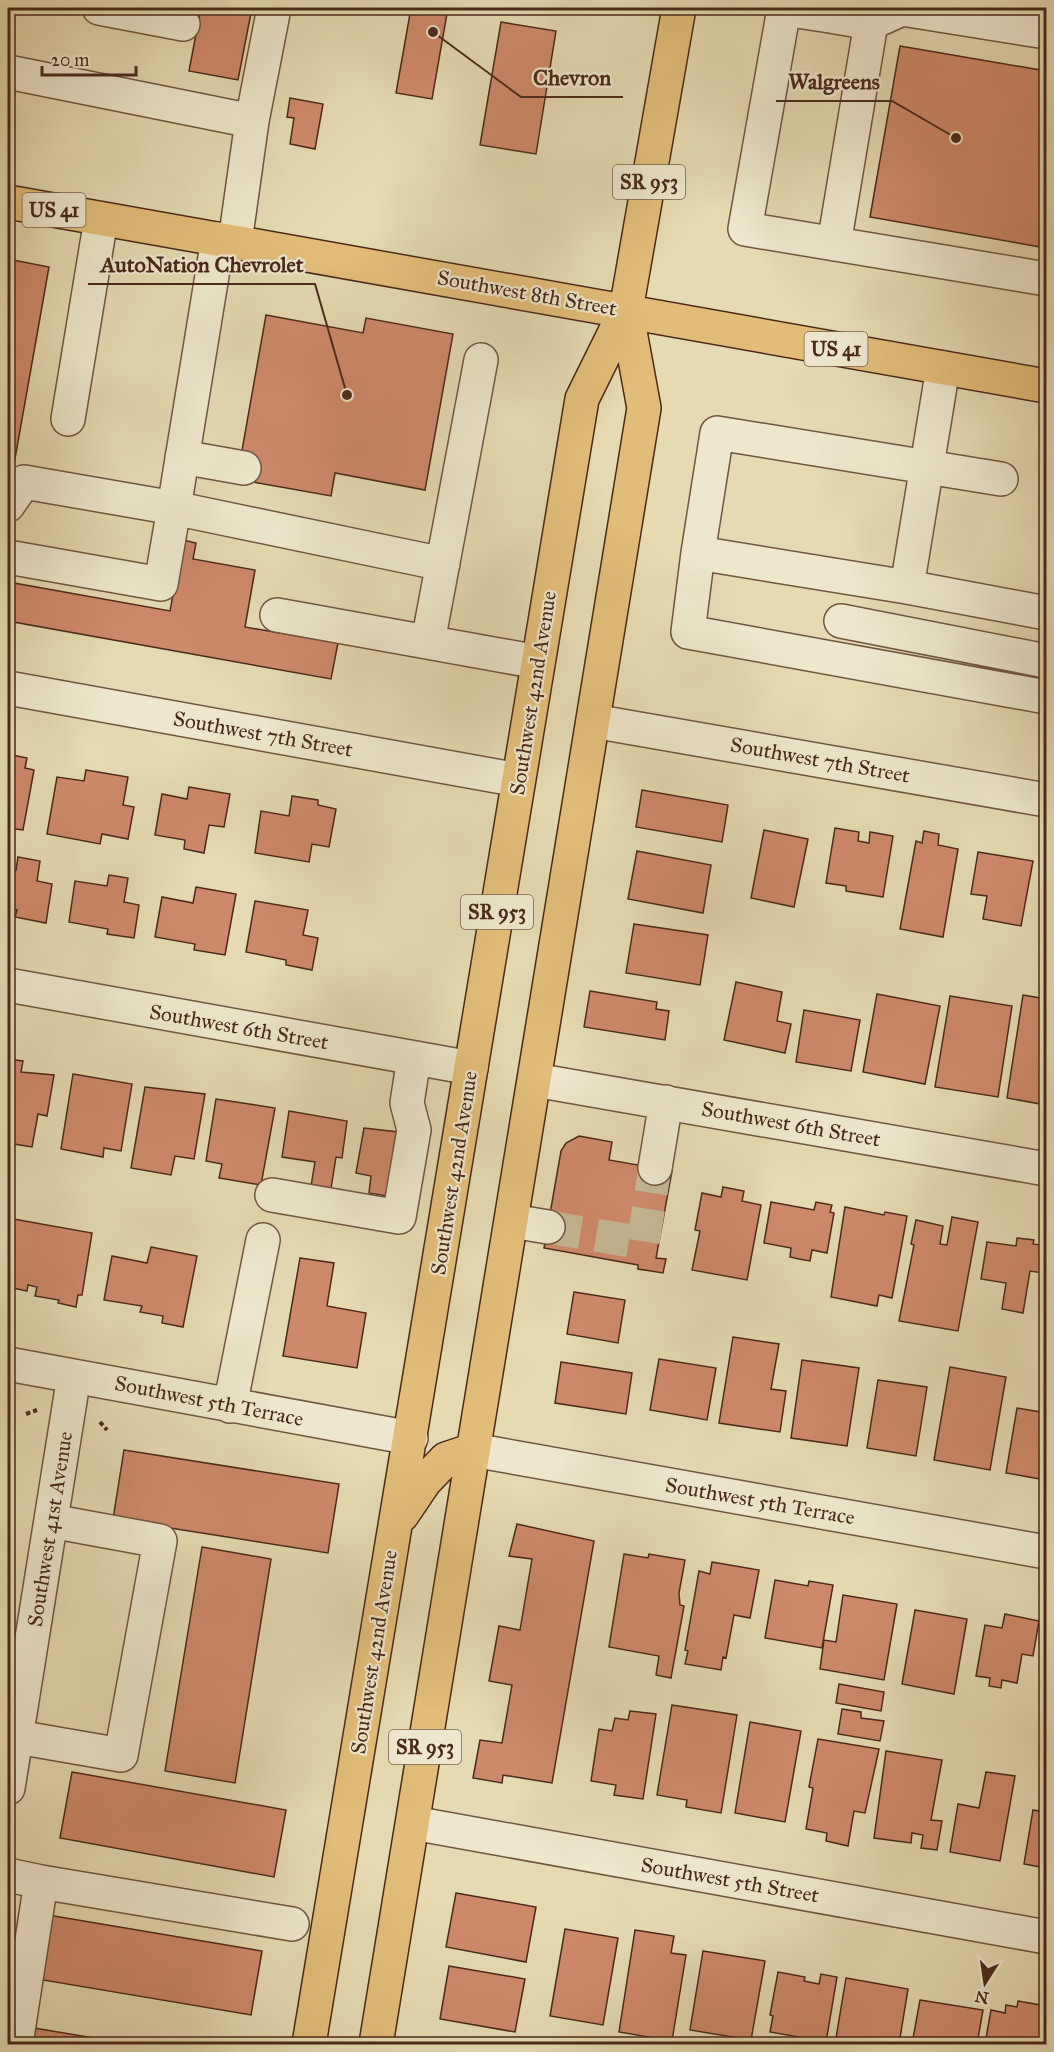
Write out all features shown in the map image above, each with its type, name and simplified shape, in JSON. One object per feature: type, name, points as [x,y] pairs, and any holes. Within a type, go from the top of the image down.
[{"type":"main road","name":"Southwest 42nd Avenue","points":[[309,2044],[582,399],[626,310],[680,8]]},
{"type":"main road","name":"Southwest 8th Street","points":[[8,202],[1047,386]]},
{"type":"main road","name":"Southwest 42nd Avenue","points":[[376,2044],[644,408],[626,310]]},
{"type":"main road","points":[[396,1524],[425,1481],[446,1459],[473,1450]]},
{"type":"street","points":[[99,8],[183,24]]},
{"type":"street","points":[[8,556],[160,584],[182,458],[274,8]]},
{"type":"street","points":[[1047,32],[902,9],[871,23],[831,12],[784,9],[745,229],[1047,279]]},
{"type":"street","points":[[834,244],[871,23]]},
{"type":"street","points":[[8,72],[252,121]]},
{"type":"street","points":[[68,419],[101,219]]},
{"type":"street","points":[[428,642],[481,360]]},
{"type":"street","points":[[907,587],[943,368]]},
{"type":"street","points":[[1001,479],[717,433],[688,632],[1047,697]]},
{"type":"street","points":[[182,458],[244,468]]},
{"type":"street","points":[[13,489],[174,508],[443,564]]},
{"type":"street","points":[[698,553],[907,587],[1047,613]]},
{"type":"street","points":[[834,658],[849,578]]},
{"type":"street","points":[[277,615],[538,662]]},
{"type":"street","points":[[841,621],[1047,661]]},
{"type":"street","name":"Southwest 7th Street","points":[[8,688],[519,780]]},
{"type":"street","name":"Southwest 7th Street","points":[[593,721],[1047,800]]},
{"type":"street","name":"Southwest 6th Street","points":[[8,985],[471,1068]]},
{"type":"street","points":[[272,1195],[399,1217],[414,1130],[407,1103],[414,1058]]},
{"type":"street","name":"Southwest 6th Street","points":[[535,1080],[1047,1169]]},
{"type":"street","points":[[655,1168],[666,1102]]},
{"type":"street","points":[[512,1221],[548,1227]]},
{"type":"street","points":[[230,1406],[263,1240]]},
{"type":"street","name":"Southwest 5th Terrace","points":[[8,1364],[411,1438]]},
{"type":"street","name":"Southwest 41st Avenue","points":[[8,1788],[74,1376]]},
{"type":"street","name":"Southwest 5th Terrace","points":[[473,1450],[1047,1552]]},
{"type":"street","points":[[17,1737],[121,1755],[160,1541],[51,1521]]},
{"type":"street","name":"Southwest 5th Street","points":[[413,1823],[1047,1937]]},
{"type":"street","points":[[8,1875],[292,1924]]},
{"type":"street","points":[[16,2044],[41,1882]]},
{"type":"building","points":[[201,8],[252,8],[238,80],[189,71]]},
{"type":"building","points":[[411,8],[448,8],[432,99],[396,93]]},
{"type":"building","points":[[501,22],[556,31],[536,154],[480,145]]},
{"type":"building","points":[[900,46],[1046,71],[1046,248],[870,217]]},
{"type":"building","points":[[290,98],[323,104],[315,149],[290,144],[294,118],[287,117]]},
{"type":"building","points":[[8,259],[49,267],[13,470],[8,469]]},
{"type":"building","points":[[266,315],[363,333],[366,318],[453,334],[425,490],[335,473],[331,496],[242,480],[241,456]]},
{"type":"building","points":[[183,540],[196,543],[193,559],[255,570],[245,627],[338,643],[331,679],[8,621],[8,582],[170,611]]},
{"type":"building","points":[[8,754],[27,758],[25,768],[34,770],[23,830],[8,828]]},
{"type":"building","points":[[86,770],[128,777],[123,805],[134,807],[128,839],[102,834],[100,844],[47,834],[57,777],[84,781]]},
{"type":"building","points":[[189,787],[230,794],[224,827],[209,825],[204,853],[184,849],[185,840],[155,835],[162,794],[187,799]]},
{"type":"building","points":[[642,790],[728,805],[722,842],[636,827]]},
{"type":"building","points":[[292,796],[318,800],[318,805],[336,809],[329,847],[312,844],[309,862],[255,853],[261,811],[289,816]]},
{"type":"building","points":[[835,828],[859,832],[858,841],[869,843],[870,832],[893,836],[883,897],[846,891],[846,886],[826,883]]},
{"type":"building","points":[[764,830],[808,839],[794,907],[751,898]]},
{"type":"building","points":[[924,831],[939,834],[938,845],[958,849],[943,937],[900,929],[916,841],[922,843]]},
{"type":"building","points":[[637,851],[711,865],[703,913],[628,899]]},
{"type":"building","points":[[978,852],[1033,861],[1021,926],[983,919],[987,896],[971,894]]},
{"type":"building","points":[[18,857],[40,861],[37,881],[52,884],[46,923],[15,917],[17,910],[8,909],[8,868],[16,870]]},
{"type":"building","points":[[109,875],[128,878],[124,902],[139,905],[134,938],[107,934],[108,929],[69,922],[75,881],[107,886]]},
{"type":"building","points":[[196,887],[236,894],[225,955],[194,950],[195,944],[155,937],[162,897],[193,903]]},
{"type":"building","points":[[255,901],[308,910],[303,935],[318,938],[312,970],[286,965],[286,960],[246,952]]},
{"type":"building","points":[[634,924],[708,935],[700,985],[626,973]]},
{"type":"building","points":[[736,982],[782,992],[777,1021],[791,1024],[785,1053],[724,1040]]},
{"type":"building","points":[[590,991],[657,1002],[656,1009],[669,1011],[665,1040],[584,1027]]},
{"type":"building","points":[[877,994],[940,1006],[925,1084],[863,1072]]},
{"type":"building","points":[[1023,995],[1046,999],[1046,1105],[1007,1098]]},
{"type":"building","points":[[950,996],[1012,1006],[998,1097],[935,1087]]},
{"type":"building","points":[[804,1010],[860,1020],[851,1071],[796,1062]]},
{"type":"building","points":[[8,1059],[23,1061],[21,1072],[54,1075],[47,1116],[38,1114],[32,1147],[8,1143]]},
{"type":"building","points":[[73,1074],[132,1084],[121,1151],[104,1148],[103,1157],[61,1149]]},
{"type":"building","points":[[145,1087],[205,1094],[194,1159],[175,1156],[171,1175],[131,1168]]},
{"type":"building","points":[[216,1099],[275,1108],[261,1185],[219,1178],[222,1164],[206,1161]]},
{"type":"building","points":[[289,1111],[347,1121],[342,1158],[336,1157],[330,1195],[310,1192],[315,1162],[282,1157]]},
{"type":"building","points":[[364,1128],[407,1133],[397,1198],[369,1193],[371,1176],[356,1173]]},
{"type":"building","points":[[579,1136],[612,1142],[609,1160],[672,1171],[656,1258],[666,1259],[663,1273],[638,1269],[638,1265],[544,1248],[561,1151],[566,1143]]},
{"type":"building","points":[[723,1187],[744,1191],[742,1201],[761,1205],[747,1280],[692,1270],[700,1231],[695,1230],[702,1193],[721,1197]]},
{"type":"building","points":[[771,1202],[814,1210],[816,1202],[832,1205],[830,1212],[834,1213],[827,1253],[812,1250],[810,1261],[790,1257],[791,1248],[764,1243]]},
{"type":"building","points":[[845,1207],[884,1215],[885,1212],[907,1216],[892,1298],[879,1295],[877,1306],[831,1297]]},
{"type":"building","points":[[952,1217],[978,1222],[958,1331],[899,1321],[914,1245],[911,1244],[916,1220],[943,1226],[940,1244],[947,1245]]},
{"type":"building","points":[[8,1218],[92,1233],[82,1295],[78,1295],[76,1307],[58,1303],[59,1300],[35,1296],[37,1287],[28,1285],[27,1291],[8,1287]]},
{"type":"building","points":[[1017,1238],[1034,1240],[1033,1244],[1046,1246],[1043,1273],[1030,1271],[1023,1313],[1002,1309],[1006,1283],[981,1279],[987,1242],[1016,1246]]},
{"type":"building","points":[[151,1247],[197,1256],[183,1327],[162,1323],[163,1316],[140,1312],[142,1306],[104,1300],[112,1256],[147,1263]]},
{"type":"building","points":[[300,1258],[334,1263],[327,1306],[366,1313],[357,1368],[283,1356]]},
{"type":"building","points":[[574,1292],[625,1300],[618,1343],[567,1334]]},
{"type":"building","points":[[733,1337],[779,1344],[771,1389],[786,1391],[780,1432],[719,1423]]},
{"type":"building","points":[[659,1359],[716,1368],[707,1420],[650,1410]]},
{"type":"building","points":[[802,1360],[859,1368],[847,1446],[791,1438]]},
{"type":"building","points":[[561,1362],[632,1373],[626,1414],[555,1403]]},
{"type":"building","points":[[950,1367],[1006,1377],[990,1470],[934,1460]]},
{"type":"building","points":[[878,1380],[927,1387],[916,1456],[867,1448]]},
{"type":"building","points":[[1017,1408],[1046,1413],[1046,1480],[1006,1473]]},
{"type":"building","points":[[124,1450],[339,1484],[328,1553],[113,1519]]},
{"type":"building","points":[[517,1524],[594,1541],[552,1783],[503,1775],[502,1783],[473,1778],[480,1740],[502,1743],[512,1685],[489,1681],[499,1626],[520,1630],[532,1559],[509,1556]]},
{"type":"building","points":[[202,1547],[271,1559],[235,1783],[165,1771]]},
{"type":"building","points":[[624,1554],[648,1558],[649,1554],[685,1560],[679,1593],[680,1605],[684,1606],[671,1678],[656,1675],[659,1656],[609,1647]]},
{"type":"building","points":[[712,1562],[759,1570],[750,1618],[734,1615],[726,1658],[723,1657],[721,1670],[685,1664],[688,1651],[685,1650],[699,1571],[710,1574]]},
{"type":"building","points":[[775,1580],[808,1586],[809,1581],[833,1585],[822,1648],[765,1638]]},
{"type":"building","points":[[843,1595],[897,1604],[884,1680],[820,1669],[824,1640],[836,1642]]},
{"type":"building","points":[[915,1610],[967,1619],[954,1694],[902,1684]]},
{"type":"building","points":[[1005,1614],[1039,1621],[1033,1656],[1022,1654],[1017,1683],[1002,1680],[1001,1688],[989,1686],[990,1678],[976,1676],[985,1625],[1002,1628]]},
{"type":"building","points":[[839,1684],[884,1692],[881,1711],[836,1703]]},
{"type":"building","points":[[672,1705],[737,1715],[721,1813],[686,1807],[687,1800],[657,1795]]},
{"type":"building","points":[[842,1709],[861,1712],[861,1718],[884,1721],[880,1741],[838,1734]]},
{"type":"building","points":[[630,1711],[656,1714],[643,1799],[614,1795],[616,1785],[591,1781],[599,1729],[612,1731],[615,1718],[628,1720]]},
{"type":"building","points":[[750,1722],[801,1731],[785,1822],[735,1813]]},
{"type":"building","points":[[818,1739],[879,1749],[865,1813],[854,1811],[848,1846],[826,1841],[827,1833],[806,1829],[813,1788],[809,1787]]},
{"type":"building","points":[[886,1751],[942,1760],[931,1820],[942,1821],[937,1850],[921,1848],[923,1835],[912,1833],[911,1843],[874,1838]]},
{"type":"building","points":[[72,1772],[286,1810],[274,1877],[60,1838]]},
{"type":"building","points":[[986,1772],[1015,1776],[1000,1861],[950,1852],[958,1804],[979,1808]]},
{"type":"building","points":[[1033,1810],[1046,1812],[1046,1868],[1024,1864]]},
{"type":"building","points":[[456,1893],[536,1907],[526,1962],[446,1947]]},
{"type":"building","points":[[48,1915],[262,1951],[251,2015],[37,1979]]},
{"type":"building","points":[[565,1929],[618,1938],[603,2025],[550,2016]]},
{"type":"building","points":[[635,1930],[674,1936],[671,1953],[686,1955],[672,2041],[619,2032]]},
{"type":"building","points":[[703,1951],[765,1961],[751,2040],[690,2030]]},
{"type":"building","points":[[449,1966],[525,1979],[515,2032],[440,2019]]},
{"type":"building","points":[[778,1972],[805,1977],[804,1981],[819,1984],[821,1974],[837,1977],[826,2042],[770,2032],[773,2016],[770,2015]]},
{"type":"building","points":[[846,1978],[908,1989],[899,2044],[835,2044]]},
{"type":"building","points":[[920,2000],[983,2010],[977,2044],[912,2044]]},
{"type":"building","points":[[1018,2001],[1046,2006],[1046,2044],[985,2044],[991,2010],[1005,2013],[1006,2005],[1017,2007]]},
{"type":"building","points":[[28,2027],[130,2044],[25,2044]]},
{"type":"building","points":[[438,2038],[481,2044],[437,2044]]},
{"type":"tunnel","points":[[548,1227],[643,1243],[655,1168]]},
{"type":"place","name":"Chevron","points":[[433,32]]},
{"type":"place","name":"Walgreens","points":[[956,138]]},
{"type":"place","name":"AutoNation Chevrolet","points":[[347,395]]}]
